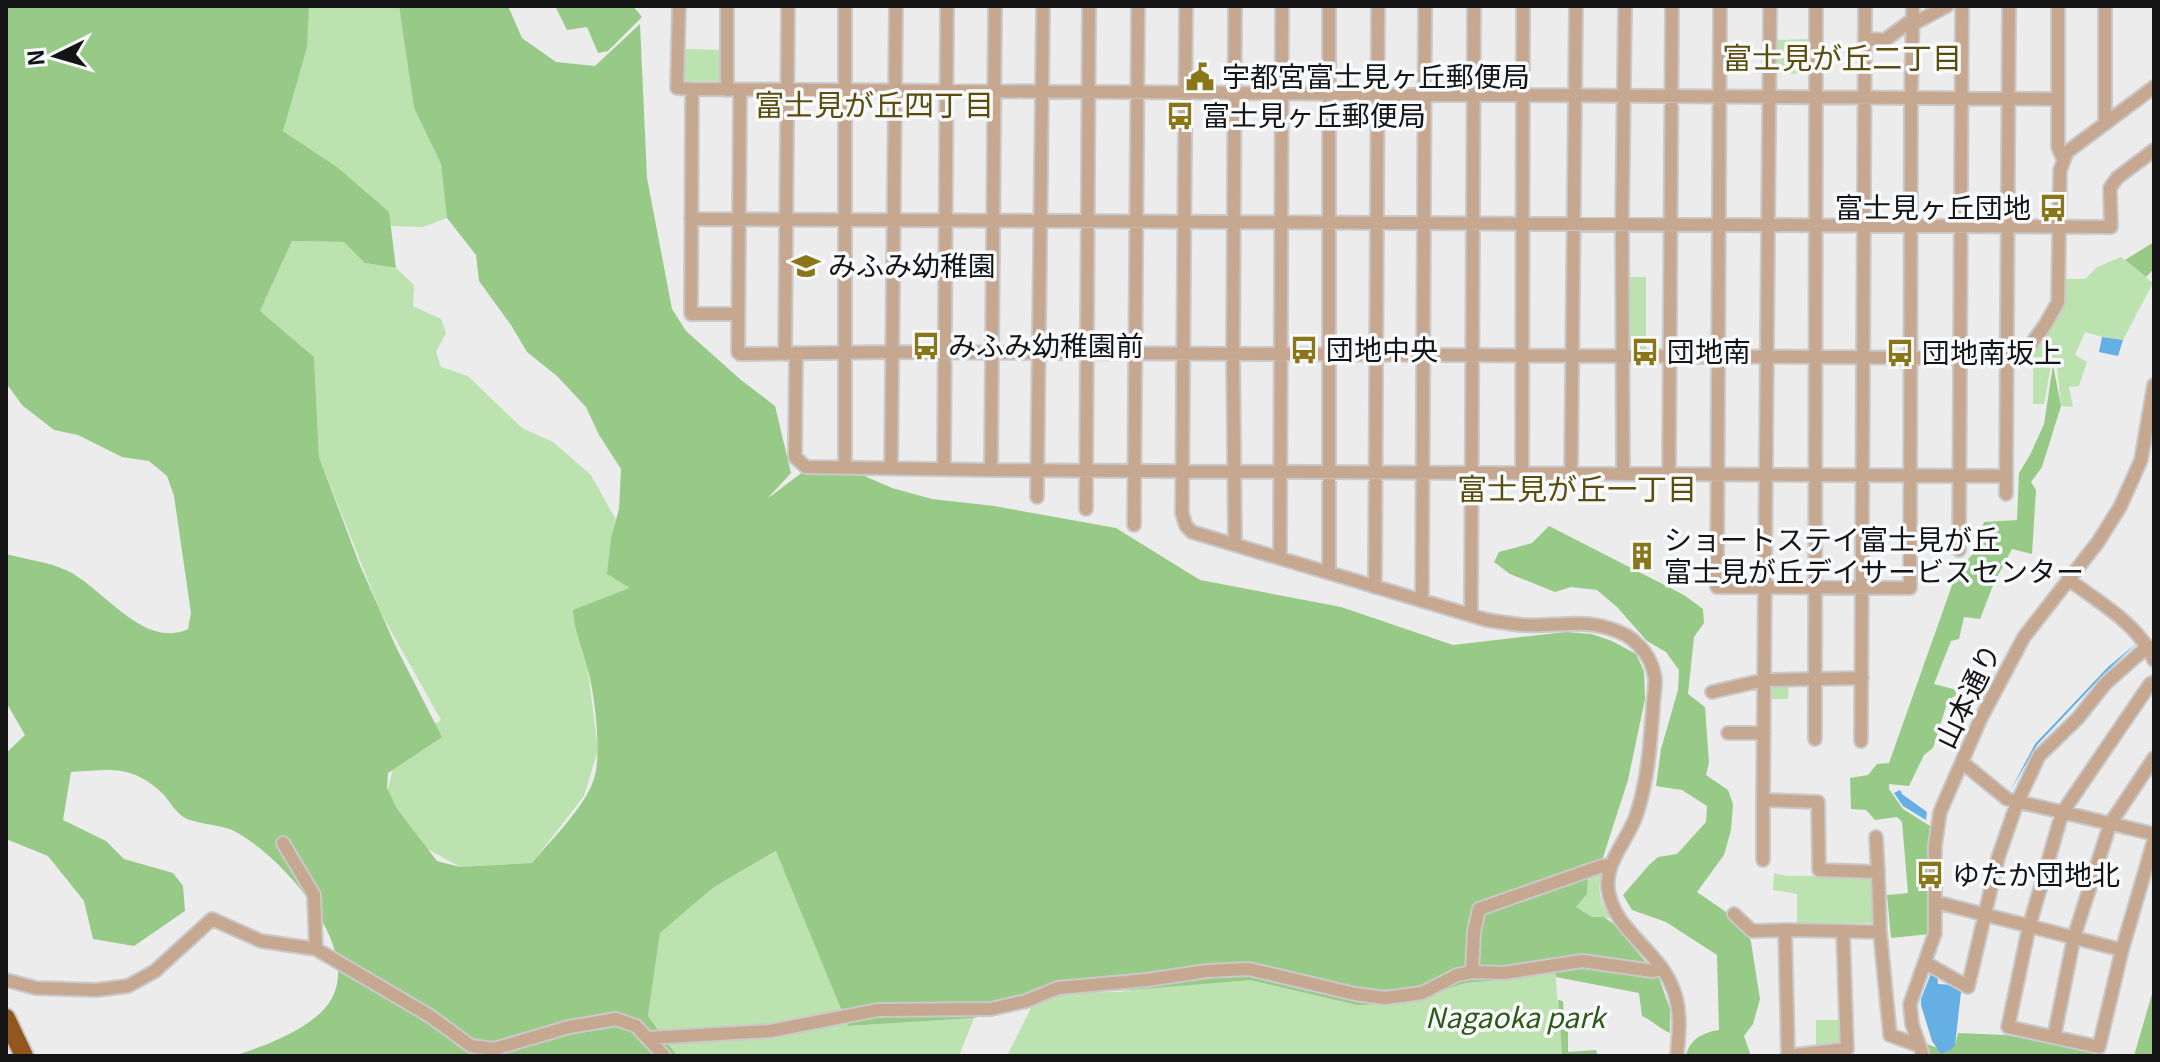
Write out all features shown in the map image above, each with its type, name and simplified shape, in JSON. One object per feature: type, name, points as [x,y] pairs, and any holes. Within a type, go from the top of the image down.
[{"type":"highway","points":[[6,1018],[24,1056]]},
{"type":"highway","points":[[6,1047],[10,1056]]},
{"type":"street","points":[[679,6],[677,88],[2058,99]]},
{"type":"street","points":[[727,6],[739,219],[737,314],[740,354],[943,352],[2019,357],[2045,325],[2058,302],[2060,170],[2063,159],[2067,152],[2154,87]]},
{"type":"street","points":[[788,6],[790,353],[795,457],[806,467],[2006,476]]},
{"type":"street","points":[[845,6],[845,468]]},
{"type":"street","points":[[891,468],[896,6]]},
{"type":"street","points":[[944,469],[947,6]]},
{"type":"street","points":[[991,470],[995,6]]},
{"type":"street","points":[[1037,497],[1043,6]]},
{"type":"street","points":[[1086,509],[1089,6]]},
{"type":"street","points":[[1134,525],[1138,6]]},
{"type":"street","points":[[1186,6],[1182,470],[1182,513],[1186,526],[1192,532],[1471,615],[1524,625],[1585,623],[1632,637],[1648,657],[1655,677],[1650,756],[1635,819],[1611,865],[1609,900],[1617,917],[1662,968],[1676,994],[1679,1010],[1677,1056]]},
{"type":"street","points":[[1235,6],[1235,545]]},
{"type":"street","points":[[1280,558],[1282,6]]},
{"type":"street","points":[[1329,6],[1329,573]]},
{"type":"street","points":[[1375,587],[1378,6]]},
{"type":"street","points":[[1422,601],[1425,6]]},
{"type":"street","points":[[1471,615],[1474,6]]},
{"type":"street","points":[[1522,472],[1523,6]]},
{"type":"street","points":[[1571,473],[1576,6]]},
{"type":"street","points":[[1623,473],[1625,6]]},
{"type":"street","points":[[1669,474],[1672,6]]},
{"type":"street","points":[[1720,6],[1717,587],[1910,588],[1913,16]]},
{"type":"street","points":[[1763,860],[1770,6]]},
{"type":"street","points":[[1815,739],[1816,6]]},
{"type":"street","points":[[1861,741],[1865,6]]},
{"type":"street","points":[[1865,39],[1885,40],[1913,16],[1947,6]]},
{"type":"street","points":[[1959,550],[1962,6]]},
{"type":"street","points":[[2006,494],[2009,6]]},
{"type":"street","points":[[2058,6],[2058,147],[2063,159]]},
{"type":"street","points":[[2105,6],[2105,124]]},
{"type":"street","points":[[692,89],[691,314],[737,314]]},
{"type":"street","points":[[691,219],[2111,227],[2110,188],[2117,178],[2154,150]]},
{"type":"street","name":"山本通り","points":[[1922,1051],[1910,1004],[1934,942],[1937,823],[2009,663],[2036,619],[2111,524],[2132,484],[2141,460],[2154,385]]},
{"type":"street","points":[[2068,579],[2135,631],[2148,646],[2154,660]]},
{"type":"street","points":[[1926,963],[1968,987],[1998,858],[2017,803],[2039,756],[2078,718],[2106,683],[2148,646]]},
{"type":"street","points":[[1712,692],[1764,680],[1862,678]]},
{"type":"street","points":[[2154,682],[2062,813],[2029,927],[2008,1027],[2099,1047],[2122,950],[2148,883],[2154,840]]},
{"type":"street","points":[[1728,733],[1764,733]]},
{"type":"street","points":[[2054,1037],[2074,937],[2110,824],[2154,758]]},
{"type":"street","points":[[1962,762],[2007,799],[2017,803],[2154,834]]},
{"type":"street","points":[[2140,779],[2154,782]]},
{"type":"street","points":[[1763,800],[1818,802],[1819,870],[1878,872]]},
{"type":"street","points":[[1876,837],[1880,932],[1890,1035],[1922,1051]]},
{"type":"street","points":[[283,843],[314,895],[316,949]]},
{"type":"street","points":[[1472,972],[1474,932],[1479,909],[1611,865]]},
{"type":"street","points":[[1936,902],[2122,950]]},
{"type":"street","points":[[1734,914],[1752,931],[1880,932]]},
{"type":"street","points":[[6,980],[36,988],[96,990],[128,986],[155,971],[212,919],[261,941],[316,949],[430,1016],[471,1046],[490,1052],[569,1027],[616,1019],[636,1026],[664,1056]]},
{"type":"street","points":[[1785,930],[1788,1056],[1847,1049],[1843,931]]},
{"type":"street","points":[[649,1038],[770,1031],[878,1010],[991,1009],[1026,1001],[1058,988],[1207,971],[1249,969],[1385,998],[1422,993],[1457,975],[1472,972],[1504,973],[1582,961],[1653,971],[1662,968]]},
{"type":"green space","points":[[6,6],[309,6],[307,47],[283,131],[337,167],[389,212],[396,268],[365,263],[344,242],[292,241],[260,311],[314,357],[319,457],[359,563],[396,647],[442,737],[388,773],[387,788],[397,809],[437,861],[460,867],[532,863],[575,812],[594,779],[597,740],[591,681],[573,610],[630,588],[607,574],[611,539],[619,509],[621,469],[599,435],[586,407],[557,376],[527,352],[479,281],[476,255],[447,218],[441,164],[414,108],[399,6],[508,6],[522,38],[556,62],[595,66],[640,24],[647,178],[672,309],[686,331],[775,406],[791,473],[767,499],[808,468],[853,471],[892,488],[932,499],[994,506],[1116,528],[1200,580],[1341,607],[1453,645],[1566,632],[1592,634],[1636,654],[1644,671],[1645,699],[1628,780],[1599,870],[1588,879],[1587,894],[1576,907],[1592,917],[1604,917],[1614,924],[1659,978],[1670,1009],[1670,1033],[1642,1016],[1639,993],[1556,977],[1555,969],[1512,979],[1465,983],[1403,1004],[1357,1005],[1250,980],[1064,993],[974,1018],[848,1026],[776,851],[714,887],[660,933],[648,1016],[677,1056],[503,1056],[491,1046],[479,1056],[234,1056],[288,1034],[314,1018],[332,998],[338,976],[335,952],[326,927],[311,903],[272,859],[234,831],[182,816],[162,793],[140,777],[120,771],[71,772],[63,820],[106,841],[124,859],[173,873],[183,886],[185,911],[134,946],[93,939],[84,901],[48,856],[6,839],[6,753],[25,735],[6,702],[6,554],[66,570],[124,614],[155,631],[171,633],[188,629],[191,613],[174,496],[167,476],[149,461],[122,457],[78,435],[54,430],[22,405],[6,383]]},
{"type":"green space","points":[[308,6],[399,6],[414,108],[441,164],[447,218],[423,227],[391,226],[337,167],[283,131]]},
{"type":"green space","points":[[555,6],[633,6],[642,17],[608,51],[598,53],[587,27],[567,30]]},
{"type":"green space","points":[[1812,39],[1812,74],[1774,73],[1774,40]]},
{"type":"green space","points":[[684,49],[723,50],[723,81],[683,81]]},
{"type":"green space","points":[[292,241],[345,242],[365,263],[396,268],[414,285],[413,306],[441,319],[446,333],[436,352],[441,367],[468,376],[522,428],[553,442],[591,475],[616,520],[631,587],[588,671],[598,750],[584,796],[532,863],[460,867],[424,847],[385,800],[398,749],[441,720],[381,613],[319,457],[314,357],[260,311]]},
{"type":"green space","points":[[2154,242],[2154,269],[2146,277],[2125,260]]},
{"type":"green space","points":[[2121,257],[2153,283],[2123,340],[2085,332],[2075,355],[2087,362],[2079,386],[2069,387],[2073,407],[2061,406],[2056,358],[2032,357],[2064,301],[2065,279],[2085,279],[2097,267]]},
{"type":"green space","points":[[1626,277],[1646,277],[1646,349],[1626,347]]},
{"type":"green space","points":[[2033,365],[2051,365],[2044,404],[2033,404]]},
{"type":"green space","points":[[2053,365],[2061,406],[2042,467],[2031,482],[2036,490],[2032,554],[2012,549],[1980,619],[1964,617],[1959,639],[1951,641],[1934,684],[1957,690],[1955,696],[1948,700],[1933,748],[1924,755],[1909,786],[1889,784],[1889,789],[1903,809],[1930,826],[1930,934],[1891,938],[1887,895],[1908,893],[1902,822],[1897,817],[1875,820],[1866,810],[1851,809],[1850,778],[1868,775],[1877,764],[1889,763],[1956,574],[1975,551],[1984,522],[2017,520],[2019,473],[2044,424]]},
{"type":"green space","points":[[1549,526],[1684,595],[1703,609],[1704,623],[1694,637],[1688,694],[1705,707],[1709,763],[1706,775],[1728,790],[1733,804],[1731,830],[1724,855],[1697,892],[1745,925],[1751,942],[1760,999],[1753,1024],[1744,1036],[1751,1056],[1686,1056],[1690,1045],[1698,1038],[1719,1030],[1717,955],[1666,922],[1632,910],[1623,895],[1658,857],[1677,854],[1706,822],[1707,806],[1682,790],[1656,786],[1661,749],[1678,690],[1679,670],[1666,652],[1647,641],[1597,590],[1571,587],[1555,592],[1510,574],[1494,562],[1499,552],[1532,543]]},
{"type":"green space","points":[[1773,682],[1789,682],[1788,699],[1768,699],[1768,688]]},
{"type":"green space","points":[[777,851],[848,1026],[974,1018],[959,1056],[677,1056],[648,1016],[660,933],[714,887]]},
{"type":"green space","points":[[1598,871],[1601,875],[1601,898],[1611,918],[1592,917],[1576,907],[1587,894],[1588,880]]},
{"type":"green space","points":[[1774,873],[1787,876],[1869,875],[1874,880],[1878,918],[1873,923],[1797,923],[1797,894],[1773,890]]},
{"type":"green space","name":"Nagaoka park","points":[[1555,969],[1562,1056],[1007,1056],[1033,1004],[1064,993],[1119,992],[1208,979],[1250,980],[1357,1005],[1403,1004],[1465,983],[1512,979]]},
{"type":"green space","points":[[2154,987],[2154,1056],[2134,1056]]},
{"type":"green space","points":[[1558,1000],[1563,1001],[1564,1017],[1589,1016],[1587,1022],[1574,1023],[1568,1029],[1568,1052],[1596,1050],[1598,1056],[1562,1056]]},
{"type":"green space","points":[[1816,1020],[1842,1020],[1842,1039],[1837,1044],[1816,1047]]},
{"type":"green space","points":[[1958,1033],[2006,1035],[2112,1056],[1930,1056],[1926,1044],[1938,1048],[1955,1045]]},
{"type":"water","points":[[2102,337],[2123,340],[2118,356],[2099,352]]},
{"type":"water","points":[[2138,642],[2037,745],[2009,793],[2035,744],[2108,667]]},
{"type":"water","points":[[1900,790],[1927,812],[1926,820],[1903,806],[1894,793]]},
{"type":"water","points":[[1932,971],[1937,973],[1938,984],[1953,985],[1961,992],[1955,1045],[1941,1054],[1932,1041],[1921,1005]]},
{"type":"place","name":"宇都宮富士見ヶ丘郵便局","points":[[1200,77]]},
{"type":"place","name":"富士見ヶ丘郵便局","points":[[1180,116]]},
{"type":"place","name":"富士見ヶ丘団地","points":[[2053,208]]},
{"type":"place","name":"みふみ幼稚園","points":[[806,266]]},
{"type":"place","name":"みふみ幼稚園前","points":[[926,346]]},
{"type":"place","name":"団地中央","points":[[1304,350]]},
{"type":"place","name":"団地南","points":[[1645,352]]},
{"type":"place","name":"団地南坂上","points":[[1900,353]]},
{"type":"place","name":"ショートステイ富士見が丘 富士見が丘デイサービスセンター","points":[[1642,556]]},
{"type":"place","name":"ゆたか団地北","points":[[1930,875]]},
{"type":"district","name":"富士見が丘二丁目","points":[[1842,59]]},
{"type":"district","name":"富士見が丘四丁目","points":[[874,106]]},
{"type":"district","name":"富士見が丘一丁目","points":[[1577,490]]}]
